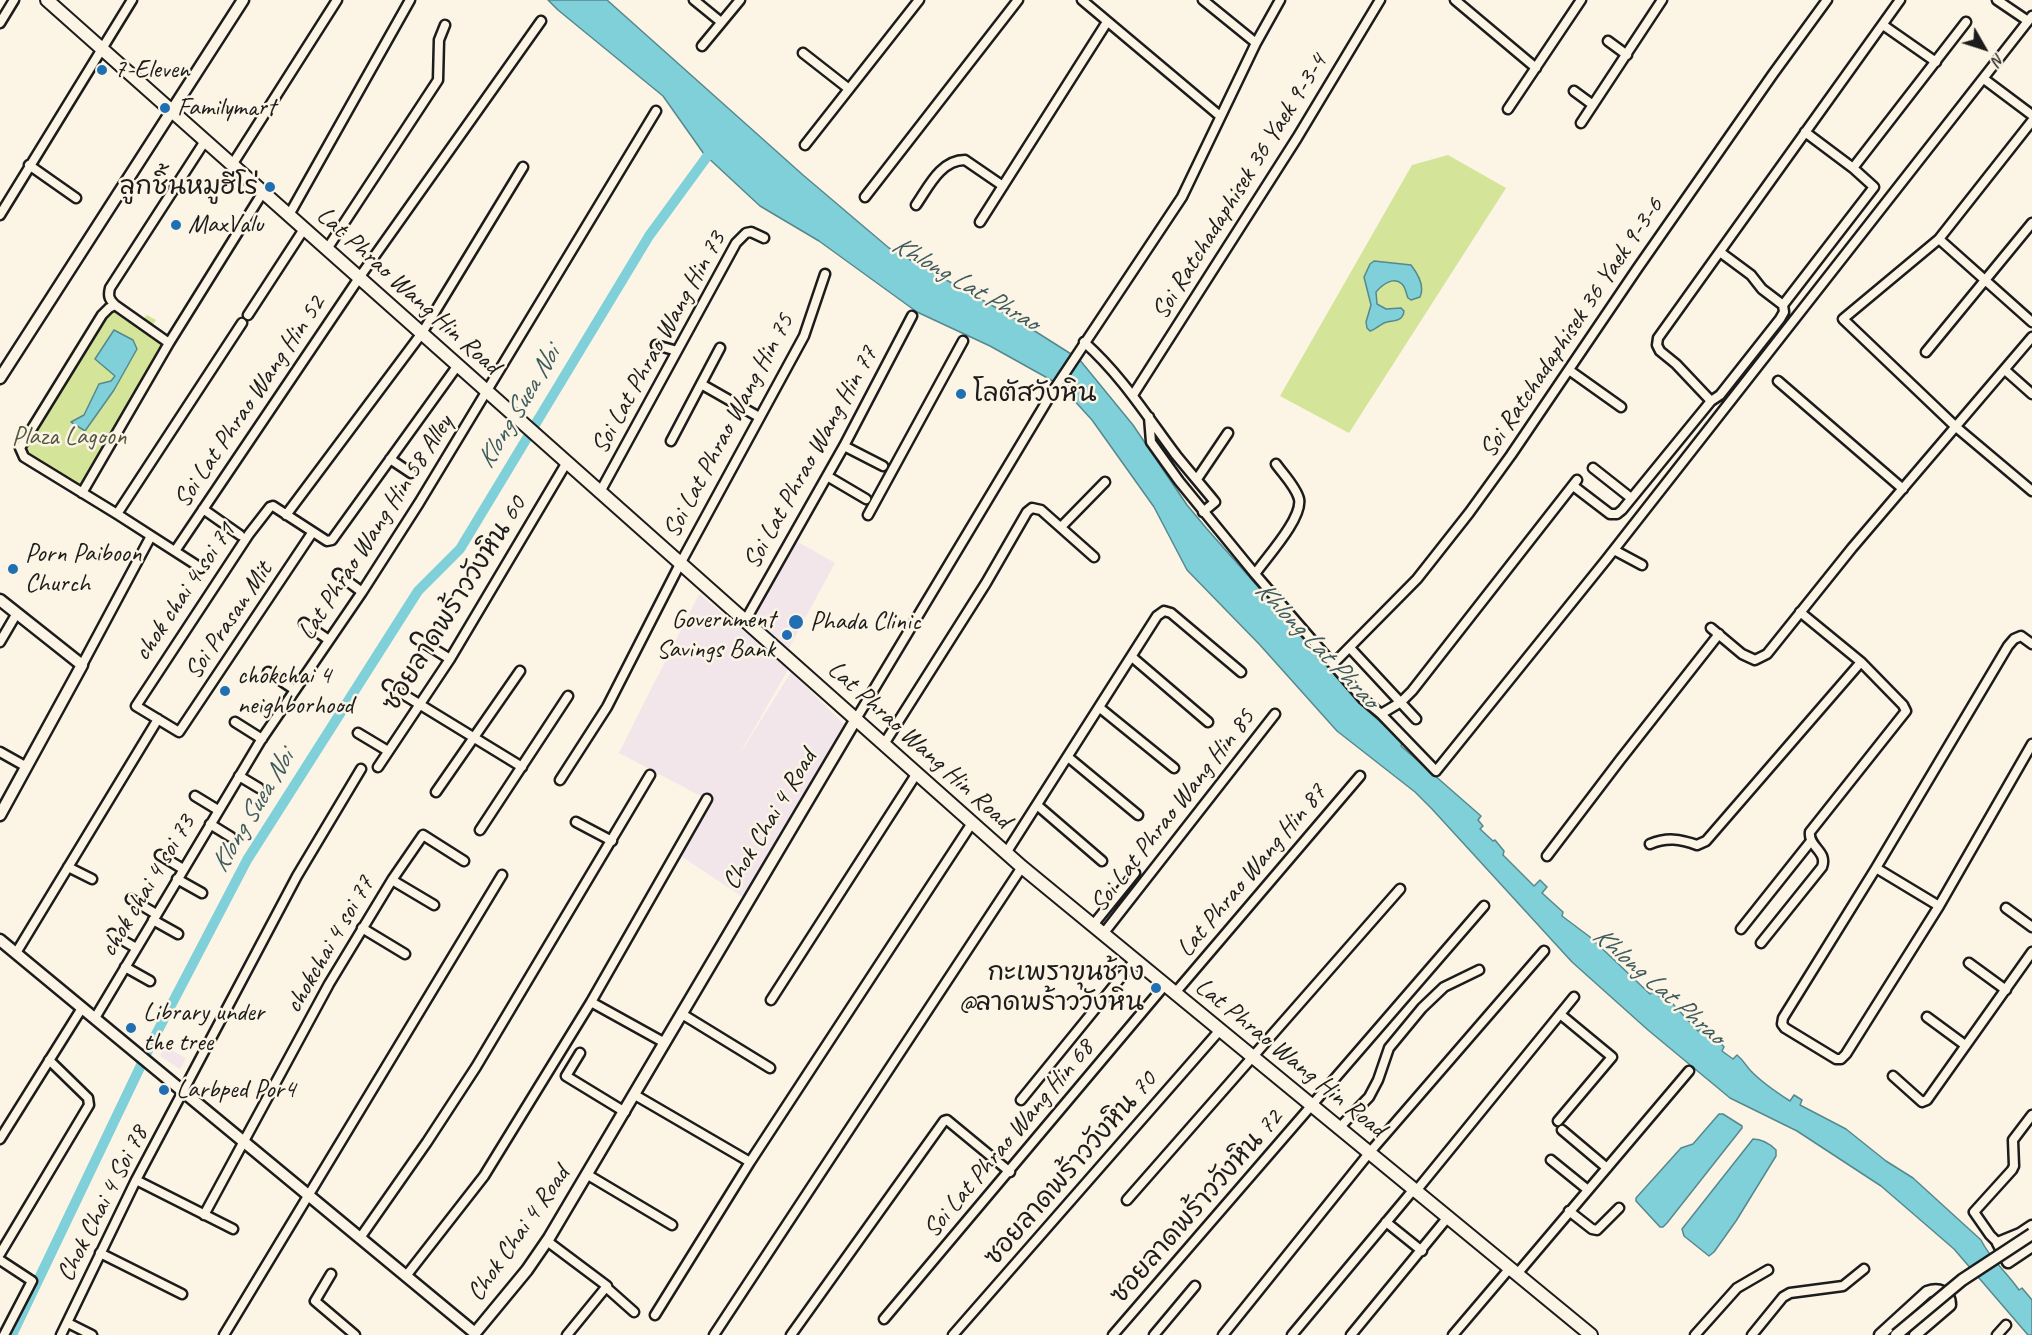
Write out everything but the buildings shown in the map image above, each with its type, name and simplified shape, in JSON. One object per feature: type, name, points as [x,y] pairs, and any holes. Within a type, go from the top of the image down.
[{"type":"main road","name":"Lat Phrao Wang Hin Road","points":[[53,2],[101,49],[1022,867],[1591,1335]]},
{"type":"street","points":[[0,23],[15,0]]},
{"type":"street","points":[[0,214],[132,0]]},
{"type":"street","points":[[0,378],[243,0]]},
{"type":"street","points":[[232,165],[337,0]]},
{"type":"street","points":[[289,215],[410,0]]},
{"type":"street","points":[[694,0],[721,22]]},
{"type":"street","points":[[702,46],[740,0]]},
{"type":"street","points":[[805,145],[919,0]]},
{"type":"street","points":[[865,197],[1018,0]]},
{"type":"street","points":[[1082,0],[1220,116]]},
{"type":"street","points":[[1203,0],[1256,43]]},
{"type":"street","points":[[856,719],[1053,391],[1182,197],[1197,170],[1220,116],[1256,43],[1280,0]]},
{"type":"street","name":"Soi Ratchadaphisek 36 Yaek 9-3-4","points":[[1133,395],[1297,138],[1380,0]]},
{"type":"street","points":[[1455,0],[1536,68]]},
{"type":"street","points":[[1508,109],[1581,0]]},
{"type":"street","points":[[1581,123],[1662,0]]},
{"type":"street","name":"Soi Ratchadaphisek 36 Yaek 9-3-6","points":[[1333,664],[1417,579],[1511,455],[1773,74],[1827,0]]},
{"type":"street","points":[[1711,401],[1676,364],[1660,351],[1657,345],[1658,338],[1900,0]]},
{"type":"street","points":[[1149,417],[1151,442],[1203,512],[1363,699],[1381,714],[1436,771],[1614,550],[2030,19],[1997,0]]},
{"type":"street","name":"Soi Lat Phrao Wang Hin 52","points":[[175,551],[359,278],[541,21]]},
{"type":"street","points":[[980,222],[1107,22]]},
{"type":"street","points":[[1853,168],[1966,22]]},
{"type":"street","points":[[327,249],[438,80],[439,40],[445,25]]},
{"type":"street","points":[[1883,25],[1936,62]]},
{"type":"street","points":[[1608,41],[1627,55]]},
{"type":"street","points":[[803,53],[849,89]]},
{"type":"street","points":[[1984,79],[2032,115]]},
{"type":"street","points":[[1574,91],[1593,105]]},
{"type":"street","name":"Lat Phrao Wang Hin 58 Alley","points":[[239,777],[261,739],[362,592],[488,392],[656,111]]},
{"type":"street","points":[[2032,122],[1939,239],[1843,319],[1956,427],[2032,491]]},
{"type":"street","points":[[1381,714],[1401,702],[1412,691],[1576,484],[1610,514],[1617,514],[1711,401],[1720,395],[1780,319],[1784,312],[1783,304],[1874,187],[1805,132]]},
{"type":"street","points":[[169,343],[109,300],[110,288],[205,141]]},
{"type":"street","points":[[916,205],[936,175],[945,166],[959,160],[965,160],[1003,186]]},
{"type":"street","points":[[30,165],[76,198]]},
{"type":"street","points":[[458,365],[332,540],[327,541],[312,533],[286,515],[422,333],[523,167]]},
{"type":"street","points":[[82,493],[169,343],[263,192]]},
{"type":"street","points":[[1926,352],[2032,223]]},
{"type":"street","points":[[117,514],[304,229]]},
{"type":"street","name":"Soi Lat Phrao Wang Hin 73","points":[[600,492],[736,243],[746,233],[751,232],[764,238]]},
{"type":"street","points":[[1939,239],[2032,322]]},
{"type":"street","points":[[1720,252],[1751,275],[1762,289],[1783,304]]},
{"type":"street","name":"Soi Lat Phrao Wang Hin 75","points":[[560,780],[607,707],[804,336],[825,274]]},
{"type":"street","points":[[115,305],[102,315],[20,448],[24,457],[201,568]]},
{"type":"street","name":"Soi Lat Phrao Wang Hin 77","points":[[745,621],[844,446],[912,316]]},
{"type":"street","points":[[1711,628],[1742,654],[1755,660],[1767,654],[2032,337]]},
{"type":"street","points":[[868,515],[963,341]]},
{"type":"street","points":[[1084,342],[1107,363],[1215,502],[1203,512]]},
{"type":"street","points":[[656,345],[677,351]]},
{"type":"street","points":[[671,441],[720,348]]},
{"type":"street","points":[[1569,370],[1621,407]]},
{"type":"street","points":[[2005,370],[2032,394]]},
{"type":"street","points":[[1778,381],[1903,489]]},
{"type":"street","points":[[700,384],[759,417]]},
{"type":"street","points":[[1197,479],[1228,433]]},
{"type":"street","points":[[844,446],[883,466]]},
{"type":"street","points":[[390,459],[411,474]]},
{"type":"street","name":"ซอยลาดพร้าววังหิน 60","points":[[378,767],[450,659],[567,462]]},
{"type":"street","points":[[1255,574],[1293,522],[1299,509],[1299,499],[1276,464]]},
{"type":"street","points":[[1593,468],[1631,498]]},
{"type":"street","points":[[827,476],[866,499]]},
{"type":"street","points":[[1061,527],[1105,482]]},
{"type":"street","name":"chok chai 4 soi 71","points":[[158,719],[136,706],[138,702],[249,534],[270,507],[286,515]]},
{"type":"street","points":[[884,744],[986,583],[1027,512],[1032,508],[1041,510],[1094,557]]},
{"type":"street","points":[[203,509],[240,535]]},
{"type":"street","name":"Soi Prasan Mit","points":[[158,719],[179,732],[312,533]]},
{"type":"street","points":[[0,815],[151,536]]},
{"type":"street","points":[[1614,550],[1642,565]]},
{"type":"street","points":[[338,574],[362,592]]},
{"type":"street","points":[[0,600],[82,665]]},
{"type":"street","points":[[1006,853],[1157,615],[1164,611],[1171,613],[1241,672]]},
{"type":"street","points":[[1761,943],[1822,867],[1823,855],[1811,842],[1810,832],[1906,711],[1903,705],[1861,662],[1800,612]]},
{"type":"street","points":[[0,642],[17,613]]},
{"type":"street","points":[[304,623],[329,640]]},
{"type":"street","points":[[1547,856],[1719,634]]},
{"type":"street","points":[[2032,644],[2021,636],[2014,639],[2008,646],[1876,868],[1783,1018],[1782,1024],[1785,1028],[1836,1059],[1841,1059],[1846,1054],[1939,906],[2032,744]]},
{"type":"street","points":[[416,638],[450,659]]},
{"type":"street","points":[[1350,648],[1416,719]]},
{"type":"street","points":[[1132,657],[1208,722]]},
{"type":"street","points":[[1650,843],[1662,839],[1680,839],[1697,845],[1706,841],[1861,662]]},
{"type":"street","points":[[436,792],[520,671]]},
{"type":"street","points":[[268,672],[295,690]]},
{"type":"street","points":[[388,685],[475,736],[522,767]]},
{"type":"street","points":[[480,830],[568,696]]},
{"type":"street","points":[[1100,708],[1174,768]]},
{"type":"street","name":"Soi Lat Phrao Wang Hin 85","points":[[1103,934],[1275,714]]},
{"type":"street","points":[[16,953],[158,719]]},
{"type":"street","name":"Chok Chai 4 Road","points":[[2,945],[16,953],[476,1334],[527,1270],[588,1175],[856,719]]},
{"type":"street","points":[[235,722],[261,739]]},
{"type":"street","points":[[358,733],[388,751]]},
{"type":"street","points":[[0,752],[26,766]]},
{"type":"street","points":[[1068,757],[1138,815]]},
{"type":"street","name":"Chok Chai 4 Soi 78","points":[[61,1335],[136,1180],[297,876],[361,769]]},
{"type":"street","points":[[360,1238],[476,1067],[650,774]]},
{"type":"street","points":[[771,1000],[917,774]]},
{"type":"street","name":"Lat Phrao Wang Hin 87","points":[[1170,989],[1360,776]]},
{"type":"street","points":[[239,777],[259,788]]},
{"type":"street","name":"chok chai 4 soi 73","points":[[95,1018],[239,777]]},
{"type":"street","points":[[195,796],[218,810]]},
{"type":"street","points":[[405,1276],[484,1176],[591,1002],[708,799]]},
{"type":"street","points":[[1037,805],[1102,861]]},
{"type":"street","points":[[576,822],[612,841]]},
{"type":"street","points":[[655,1315],[750,1162],[972,823]]},
{"type":"street","points":[[210,824],[231,837]]},
{"type":"street","name":"chokchai 4 soi 77","points":[[204,1215],[329,984],[392,880],[423,835],[464,861]]},
{"type":"street","points":[[1741,929],[1811,842]]},
{"type":"street","points":[[160,855],[183,869]]},
{"type":"street","points":[[68,867],[92,879]]},
{"type":"street","points":[[714,1335],[1022,867]]},
{"type":"street","points":[[1876,868],[1939,906]]},
{"type":"street","points":[[1093,925],[1135,873]]},
{"type":"street","points":[[224,1335],[502,874]]},
{"type":"street","points":[[177,879],[202,893]]},
{"type":"street","points":[[392,880],[434,905]]},
{"type":"street","points":[[1126,1200],[1400,889]]},
{"type":"street","points":[[131,899],[178,934]]},
{"type":"street","name":"ซอยลาดพร้าววังหิน 72","points":[[1113,1335],[1484,906]]},
{"type":"street","points":[[2006,908],[2032,927]]},
{"type":"street","points":[[362,928],[405,954]]},
{"type":"street","points":[[112,934],[136,948]]},
{"type":"street","points":[[1223,1335],[1370,1152],[1544,951]]},
{"type":"street","points":[[1893,1076],[1922,1102],[1927,1100],[2032,952]]},
{"type":"street","points":[[1021,1100],[1135,960]]},
{"type":"street","points":[[1969,963],[2006,990]]},
{"type":"street","points":[[125,967],[150,981]]},
{"type":"street","points":[[1339,1128],[1369,1097],[1378,1080],[1389,1047],[1422,1008],[1444,987],[1479,970]]},
{"type":"street","name":"Soi Lat Phrao Wang Hin 68","points":[[884,1319],[1170,989]]},
{"type":"street","points":[[1292,1335],[1574,997]]},
{"type":"street","points":[[591,1002],[665,1043]]},
{"type":"street","points":[[0,1139],[82,1008]]},
{"type":"street","points":[[682,1014],[770,1068]]},
{"type":"street","points":[[1558,1121],[1612,1057],[1560,1014]]},
{"type":"street","points":[[1927,1017],[1965,1045]]},
{"type":"street","name":"ซอยลาดพร้าววังหิน 70","points":[[953,1335],[1220,1029]]},
{"type":"street","points":[[580,1053],[566,1076],[625,1112]]},
{"type":"street","points":[[0,1254],[90,1102],[49,1060]]},
{"type":"street","points":[[1453,1335],[1588,1190],[1689,1071]]},
{"type":"street","points":[[635,1095],[750,1162]]},
{"type":"street","points":[[2032,1114],[2013,1140],[2014,1166],[2012,1170],[1974,1212],[1998,1243],[2008,1262],[2032,1246]]},
{"type":"street","points":[[791,1335],[944,1121],[947,1120],[1010,1172]]},
{"type":"street","points":[[1562,1130],[1607,1168]]},
{"type":"street","points":[[1551,1160],[1588,1190]]},
{"type":"street","points":[[588,1175],[672,1225]]},
{"type":"street","name":"Chok Chai 4 Soi 78","points":[[136,1180],[233,1229]]},
{"type":"street","points":[[1569,1211],[1596,1230],[1619,1208]]},
{"type":"street","points":[[1351,1335],[1448,1217]]},
{"type":"street","points":[[2020,1234],[2032,1221]]},
{"type":"street","points":[[1386,1222],[1422,1251]]},
{"type":"street","points":[[1998,1243],[2032,1226]]},
{"type":"street","points":[[1896,1335],[1962,1280],[2032,1234]]},
{"type":"street","points":[[547,1241],[607,1285],[607,1288],[634,1312]]},
{"type":"street","points":[[100,1253],[182,1294]]},
{"type":"street","points":[[0,1260],[32,1281],[4,1335]]},
{"type":"street","points":[[1752,1335],[1783,1297],[1790,1293],[1843,1286],[1864,1269]]},
{"type":"street","points":[[1695,1335],[1737,1288],[1768,1270]]},
{"type":"street","points":[[331,1274],[315,1301],[355,1335]]},
{"type":"street","points":[[1154,1335],[1195,1286]]},
{"type":"street","points":[[567,1335],[607,1288]]},
{"type":"street","points":[[1880,1335],[1927,1292],[1935,1289],[1943,1291],[1950,1299],[1950,1305],[1915,1335]]},
{"type":"street","points":[[68,1323],[92,1335]]},
{"type":"street","points":[[1997,1335],[2006,1325]]},
{"type":"shaded area","points":[[793,539],[835,563],[788,650],[751,615]]},
{"type":"shaded area","points":[[699,594],[789,668],[736,760],[791,672],[847,727],[747,900],[681,856],[712,802],[619,753]]},
{"type":"shaded area","points":[[164,1046],[186,1058],[180,1069],[160,1056]]},
{"type":"green space","points":[[1448,155],[1506,188],[1349,433],[1280,396],[1412,165]]},
{"type":"green space","name":"Plaza Lagoon","points":[[112,298],[144,318],[147,315],[156,320],[152,326],[162,339],[169,337],[83,485],[76,485],[26,456],[19,449]]},
{"type":"water","points":[[548,0],[607,0],[803,175],[889,248],[1011,316],[1079,359],[1133,425],[1187,505],[1207,529],[1367,710],[1403,742],[1401,746],[1481,816],[1478,820],[1483,826],[1480,829],[1493,841],[1495,840],[1504,851],[1503,855],[1534,886],[1540,880],[1547,887],[1542,893],[1563,912],[1562,916],[1590,937],[1650,994],[1652,992],[1673,1004],[1698,1031],[1705,1024],[1724,1047],[1722,1051],[1733,1059],[1737,1055],[1769,1087],[1790,1101],[1794,1095],[1802,1100],[1800,1105],[1846,1129],[1886,1161],[1913,1178],[1981,1240],[2019,1290],[2022,1288],[2032,1300],[2032,1335],[2028,1335],[1954,1249],[1881,1186],[1797,1131],[1730,1098],[1648,1030],[1572,962],[1432,809],[1415,792],[1337,731],[1260,645],[1187,570],[1154,507],[1092,420],[1060,385],[990,346],[917,312],[819,241],[760,206],[704,154],[663,96]]},
{"type":"water","points":[[1374,261],[1411,265],[1422,289],[1420,297],[1411,300],[1399,282],[1391,281],[1381,287],[1376,292],[1377,304],[1386,309],[1401,308],[1404,311],[1403,315],[1400,319],[1384,323],[1370,331],[1366,322],[1371,305],[1364,277],[1370,264]]},
{"type":"water","points":[[114,330],[133,340],[137,349],[114,390],[85,431],[71,422],[84,415],[99,384],[111,381],[115,376],[95,359]]},
{"type":"water","points":[[1719,1114],[1723,1114],[1742,1128],[1667,1223],[1660,1227],[1636,1201],[1636,1198],[1681,1148],[1693,1144]]},
{"type":"water","points":[[1753,1139],[1771,1146],[1776,1150],[1776,1156],[1736,1221],[1709,1256],[1684,1236],[1682,1229]]},
{"type":"waterway","name":"Klong Suea Noi","points":[[12,1335],[154,1038],[247,860],[418,591],[460,549],[649,236],[714,147]]},
{"type":"place","name":"7-Eleven","points":[[102,70]]},
{"type":"place","name":"Familymart","points":[[165,108]]},
{"type":"place","name":"ลูกชิ้นหมูฮีโร่","points":[[270,187]]},
{"type":"place","name":"MaxValu","points":[[176,225]]},
{"type":"place","name":"โลตัสวังหิน","points":[[961,394]]},
{"type":"place","name":"Porn Paiboon Church","points":[[13,569]]},
{"type":"place","name":"Phada Clinic","points":[[796,622]]},
{"type":"place","name":"Government Savings Bank","points":[[787,635]]},
{"type":"place","name":"chokchai 4 neighborhood","points":[[225,691]]},
{"type":"place","name":"กะเพราขุนช้าง @ลาดพร้าววังหิน","points":[[1156,988]]},
{"type":"place","name":"Library under the tree","points":[[131,1028]]},
{"type":"place","name":"Larbped Por4","points":[[164,1090]]},
{"type":"water label","name":"Khlong Lat Phrao","points":[[965,284]]},
{"type":"water label","name":"Khlong Lat Phrao","points":[[1316,645]]},
{"type":"water label","name":"Khlong Lat Phrao","points":[[1658,986]]}]
